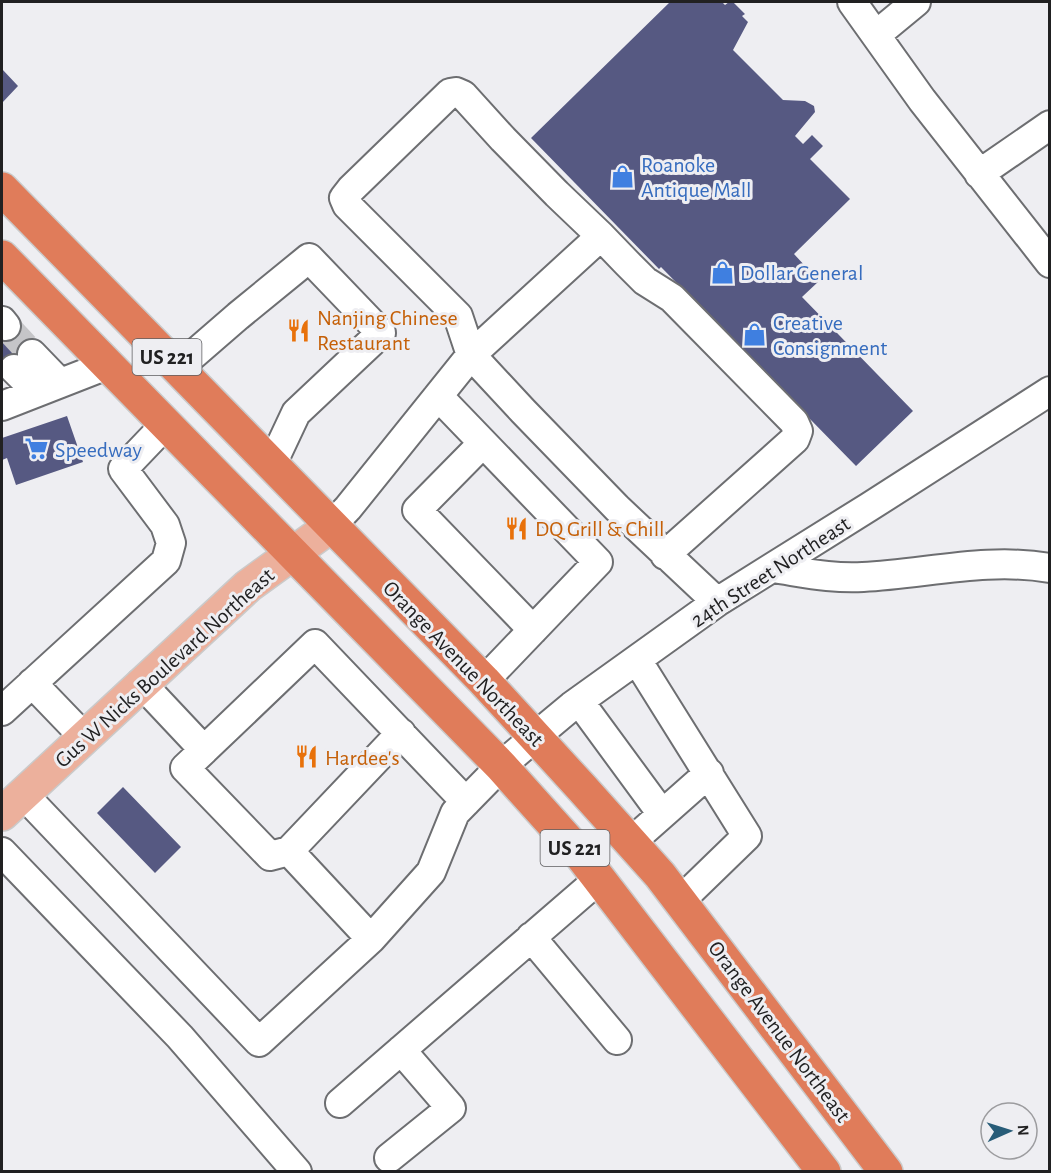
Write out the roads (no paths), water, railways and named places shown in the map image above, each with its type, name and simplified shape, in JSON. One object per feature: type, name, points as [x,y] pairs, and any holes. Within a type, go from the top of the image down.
[{"type":"highway","name":"Orange Avenue Northeast","points":[[2,189],[536,736],[660,875],[886,1172]]},
{"type":"highway","name":"Orange Avenue Northeast","points":[[4,265],[107,365],[501,766],[580,854],[824,1172]]},
{"type":"main road","name":"Gus W Nicks Boulevard Northeast","points":[[12,804],[248,586],[331,526]]},
{"type":"street","points":[[852,2],[922,100],[1050,263]]},
{"type":"street","points":[[876,35],[916,2]]},
{"type":"street","points":[[665,555],[795,439],[798,430],[794,422],[672,298],[645,281],[557,194],[463,95],[456,92],[450,93],[344,198],[347,205],[458,316],[471,355],[617,508],[665,555],[717,602]]},
{"type":"street","points":[[979,174],[1050,125]]},
{"type":"street","points":[[331,526],[471,355],[601,236]]},
{"type":"street","points":[[178,368],[309,258],[381,333],[296,413],[272,464]]},
{"type":"street","points":[[23,361],[49,388]]},
{"type":"street","points":[[4,401],[49,388],[107,365]]},
{"type":"street","name":"24th Street Northeast","points":[[12,804],[259,1042],[371,939],[431,872],[455,813],[501,766],[536,736],[579,701],[717,602],[1050,391]]},
{"type":"street","points":[[438,396],[598,562],[484,681]]},
{"type":"street","points":[[2,711],[166,561],[171,543],[165,525],[123,469],[165,425]]},
{"type":"street","points":[[483,443],[417,510],[533,630]]},
{"type":"street","points":[[772,568],[817,575],[861,577],[987,564],[1034,565],[1050,568]]},
{"type":"street","points":[[401,733],[288,850],[270,856],[185,768],[315,644],[401,733],[466,802]]},
{"type":"street","points":[[637,660],[747,836],[680,901]]},
{"type":"street","points":[[33,682],[84,736]]},
{"type":"street","points":[[141,683],[204,750]]},
{"type":"street","points":[[579,701],[662,814]]},
{"type":"street","points":[[631,842],[709,772]]},
{"type":"street","points":[[288,850],[371,939]]},
{"type":"street","points":[[2,852],[180,1037],[297,1172]]},
{"type":"street","points":[[340,1103],[599,879]]},
{"type":"street","points":[[531,938],[617,1040]]},
{"type":"street","points":[[388,1158],[451,1108],[401,1050]]},
{"type":"tunnel","points":[[6,326],[32,354]]},
{"type":"place","name":"Roanoke Antique Mall","points":[[623,177]]},
{"type":"place","name":"Dollar General","points":[[722,272]]},
{"type":"place","name":"Nanjing Chinese Restaurant","points":[[299,330]]},
{"type":"place","name":"Creative Consignment","points":[[755,335]]},
{"type":"place","name":"Speedway","points":[[37,449]]},
{"type":"place","name":"DQ Grill & Chill","points":[[517,528]]},
{"type":"place","name":"Hardee's","points":[[307,757]]}]
